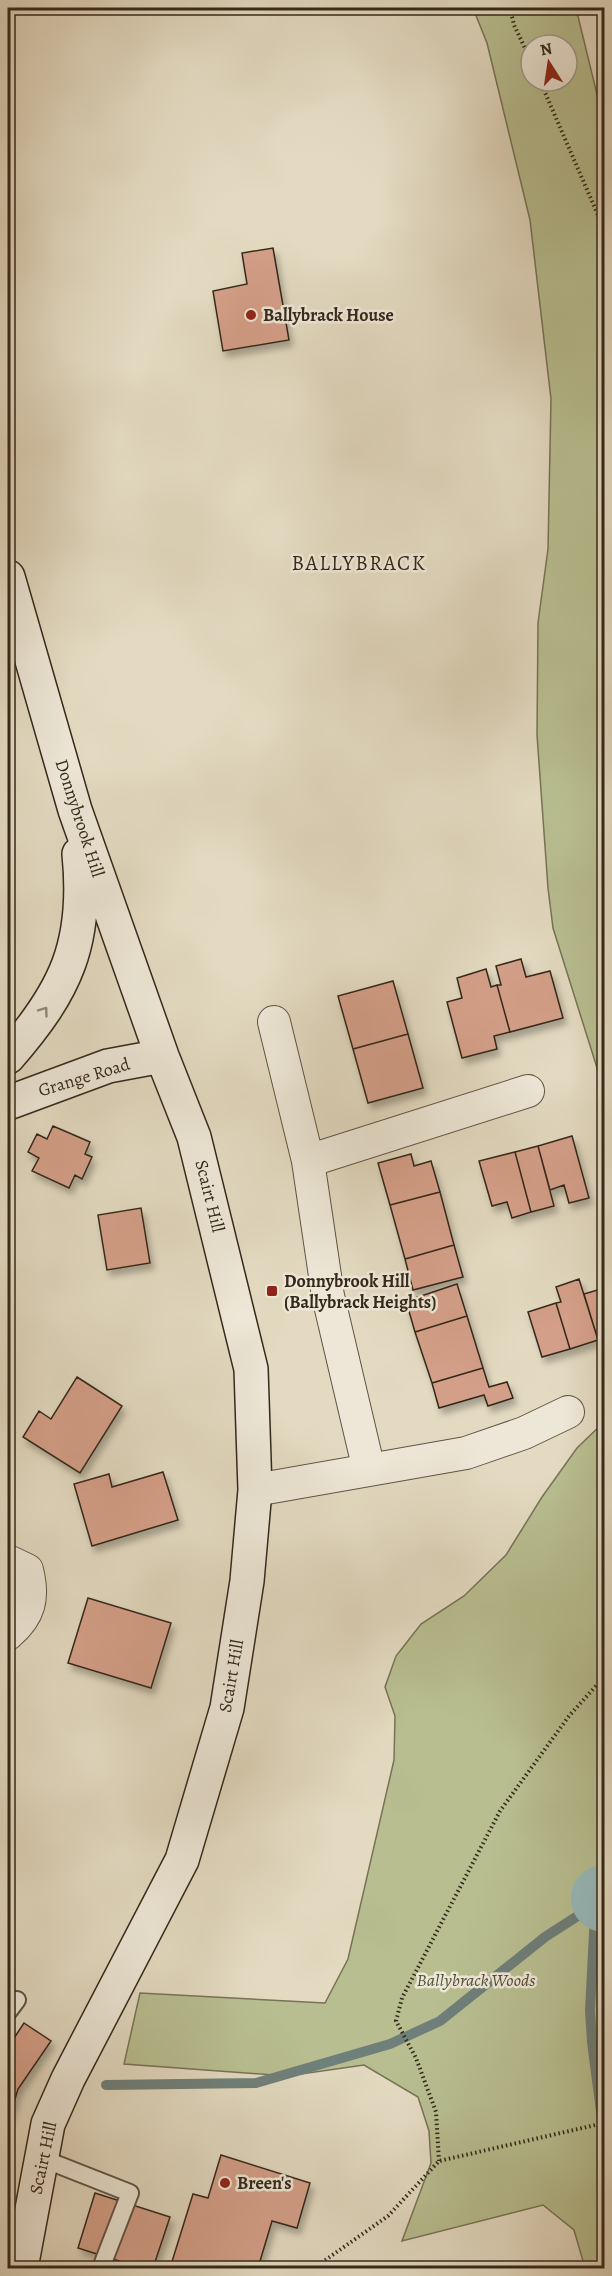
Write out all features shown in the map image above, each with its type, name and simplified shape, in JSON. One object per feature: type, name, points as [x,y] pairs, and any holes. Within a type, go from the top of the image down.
[{"type":"street","name":"Donnybrook Hill","points":[[8,578],[75,810],[162,1056]]},
{"type":"street","points":[[8,1057],[47,1008],[70,966],[82,888],[75,810]]},
{"type":"street","points":[[274,1022],[308,1161],[328,1296],[369,1470]]},
{"type":"street","name":"Grange Road","points":[[8,1103],[108,1066],[162,1056]]},
{"type":"street","name":"Scairt Hill","points":[[21,2268],[48,2124],[68,2079],[182,1860],[227,1707],[247,1581],[255,1491],[251,1369],[195,1137],[162,1056]]},
{"type":"street","points":[[308,1161],[528,1091]]},
{"type":"street","points":[[255,1491],[466,1453],[524,1433],[568,1412]]},
{"type":"street","points":[[8,1561],[27,1570],[32,1592],[22,1622],[8,1634]]},
{"type":"lane","points":[[41,2158],[130,2193],[100,2268]]},
{"type":"path","points":[[510,8],[519,36]]},
{"type":"path","points":[[545,93],[604,229]]},
{"type":"path","points":[[439,2162],[436,2112],[416,2058],[396,2021],[402,1998],[500,1811],[569,1716],[604,1677]]},
{"type":"path","points":[[314,2268],[388,2216],[439,2162],[604,2122]]},
{"type":"green space","points":[[473,8],[576,8],[604,123],[604,1090],[553,928],[548,888],[537,735],[538,623],[548,549],[551,399],[530,220],[487,43]]},
{"type":"green space","name":"Ballybrack Woods","points":[[604,1422],[604,2268],[585,2268],[574,2230],[543,2205],[402,2241],[431,2163],[429,2131],[418,2097],[364,2065],[287,2076],[124,2064],[140,1993],[325,2003],[348,1959],[394,1760],[395,1716],[385,1687],[396,1656],[421,1624],[464,1596],[506,1555],[542,1497],[577,1448]]},
{"type":"building","name":"Ballybrack House","points":[[273,248],[289,340],[223,351],[213,291],[247,284],[242,253]]},
{"type":"building","points":[[521,959],[526,977],[550,971],[563,1018],[510,1032],[497,985],[501,985],[496,966]]},
{"type":"building","points":[[486,969],[491,987],[497,985],[510,1032],[494,1036],[497,1049],[462,1058],[447,1002],[462,998],[457,978]]},
{"type":"building","points":[[393,981],[408,1034],[353,1049],[338,996]]},
{"type":"building","points":[[408,1034],[423,1088],[368,1103],[353,1049]]},
{"type":"building","points":[[53,1126],[90,1142],[85,1154],[92,1157],[82,1179],[75,1175],[69,1188],[32,1171],[39,1158],[28,1152],[37,1134],[47,1139]]},
{"type":"building","points":[[572,1136],[589,1198],[569,1203],[564,1185],[550,1190],[538,1146]]},
{"type":"building","points":[[538,1146],[554,1206],[531,1212],[515,1152]]},
{"type":"building","points":[[515,1152],[531,1212],[512,1218],[507,1202],[492,1206],[479,1161]]},
{"type":"building","points":[[411,1154],[414,1166],[431,1161],[440,1192],[390,1205],[378,1163]]},
{"type":"building","points":[[440,1192],[454,1245],[405,1259],[390,1205]]},
{"type":"building","points":[[141,1208],[150,1263],[107,1270],[98,1215]]},
{"type":"building","points":[[454,1245],[463,1277],[413,1290],[405,1259]]},
{"type":"building","points":[[579,1279],[598,1340],[570,1349],[556,1303],[561,1302],[556,1287]]},
{"type":"building","points":[[457,1284],[467,1316],[415,1332],[406,1301]]},
{"type":"building","points":[[604,1288],[604,1338],[598,1340],[584,1294]]},
{"type":"building","points":[[556,1303],[570,1349],[542,1357],[528,1312]]},
{"type":"building","points":[[467,1316],[483,1368],[432,1383],[415,1332]]},
{"type":"building","points":[[483,1368],[489,1387],[507,1382],[513,1398],[488,1406],[484,1395],[439,1408],[432,1383]]},
{"type":"building","points":[[77,1377],[122,1406],[80,1473],[23,1437],[39,1411],[51,1419]]},
{"type":"building","points":[[163,1472],[178,1520],[92,1546],[74,1484],[109,1474],[112,1487]]},
{"type":"building","points":[[88,1598],[171,1623],[151,1688],[68,1663]]},
{"type":"building","points":[[24,2023],[51,2041],[18,2089],[8,2122],[8,2047]]},
{"type":"building","points":[[221,2155],[310,2183],[297,2228],[272,2221],[258,2268],[170,2268],[193,2194],[208,2198]]},
{"type":"building","points":[[95,2193],[170,2217],[153,2268],[141,2268],[78,2248]]},
{"type":"waterway","points":[[106,2085],[256,2083],[390,2044],[440,2021],[545,1937],[604,1899]]},
{"type":"waterway","points":[[603,1901],[595,1914],[590,2010],[604,2134]]},
{"type":"place","name":"Ballybrack House","points":[[251,315]]},
{"type":"place","name":"Donnybrook Hill (Ballybrack Heights)","points":[[272,1291]]},
{"type":"place","name":"Breen's","points":[[225,2183]]},
{"type":"district","name":"BALLYBRACK","points":[[359,563]]}]
